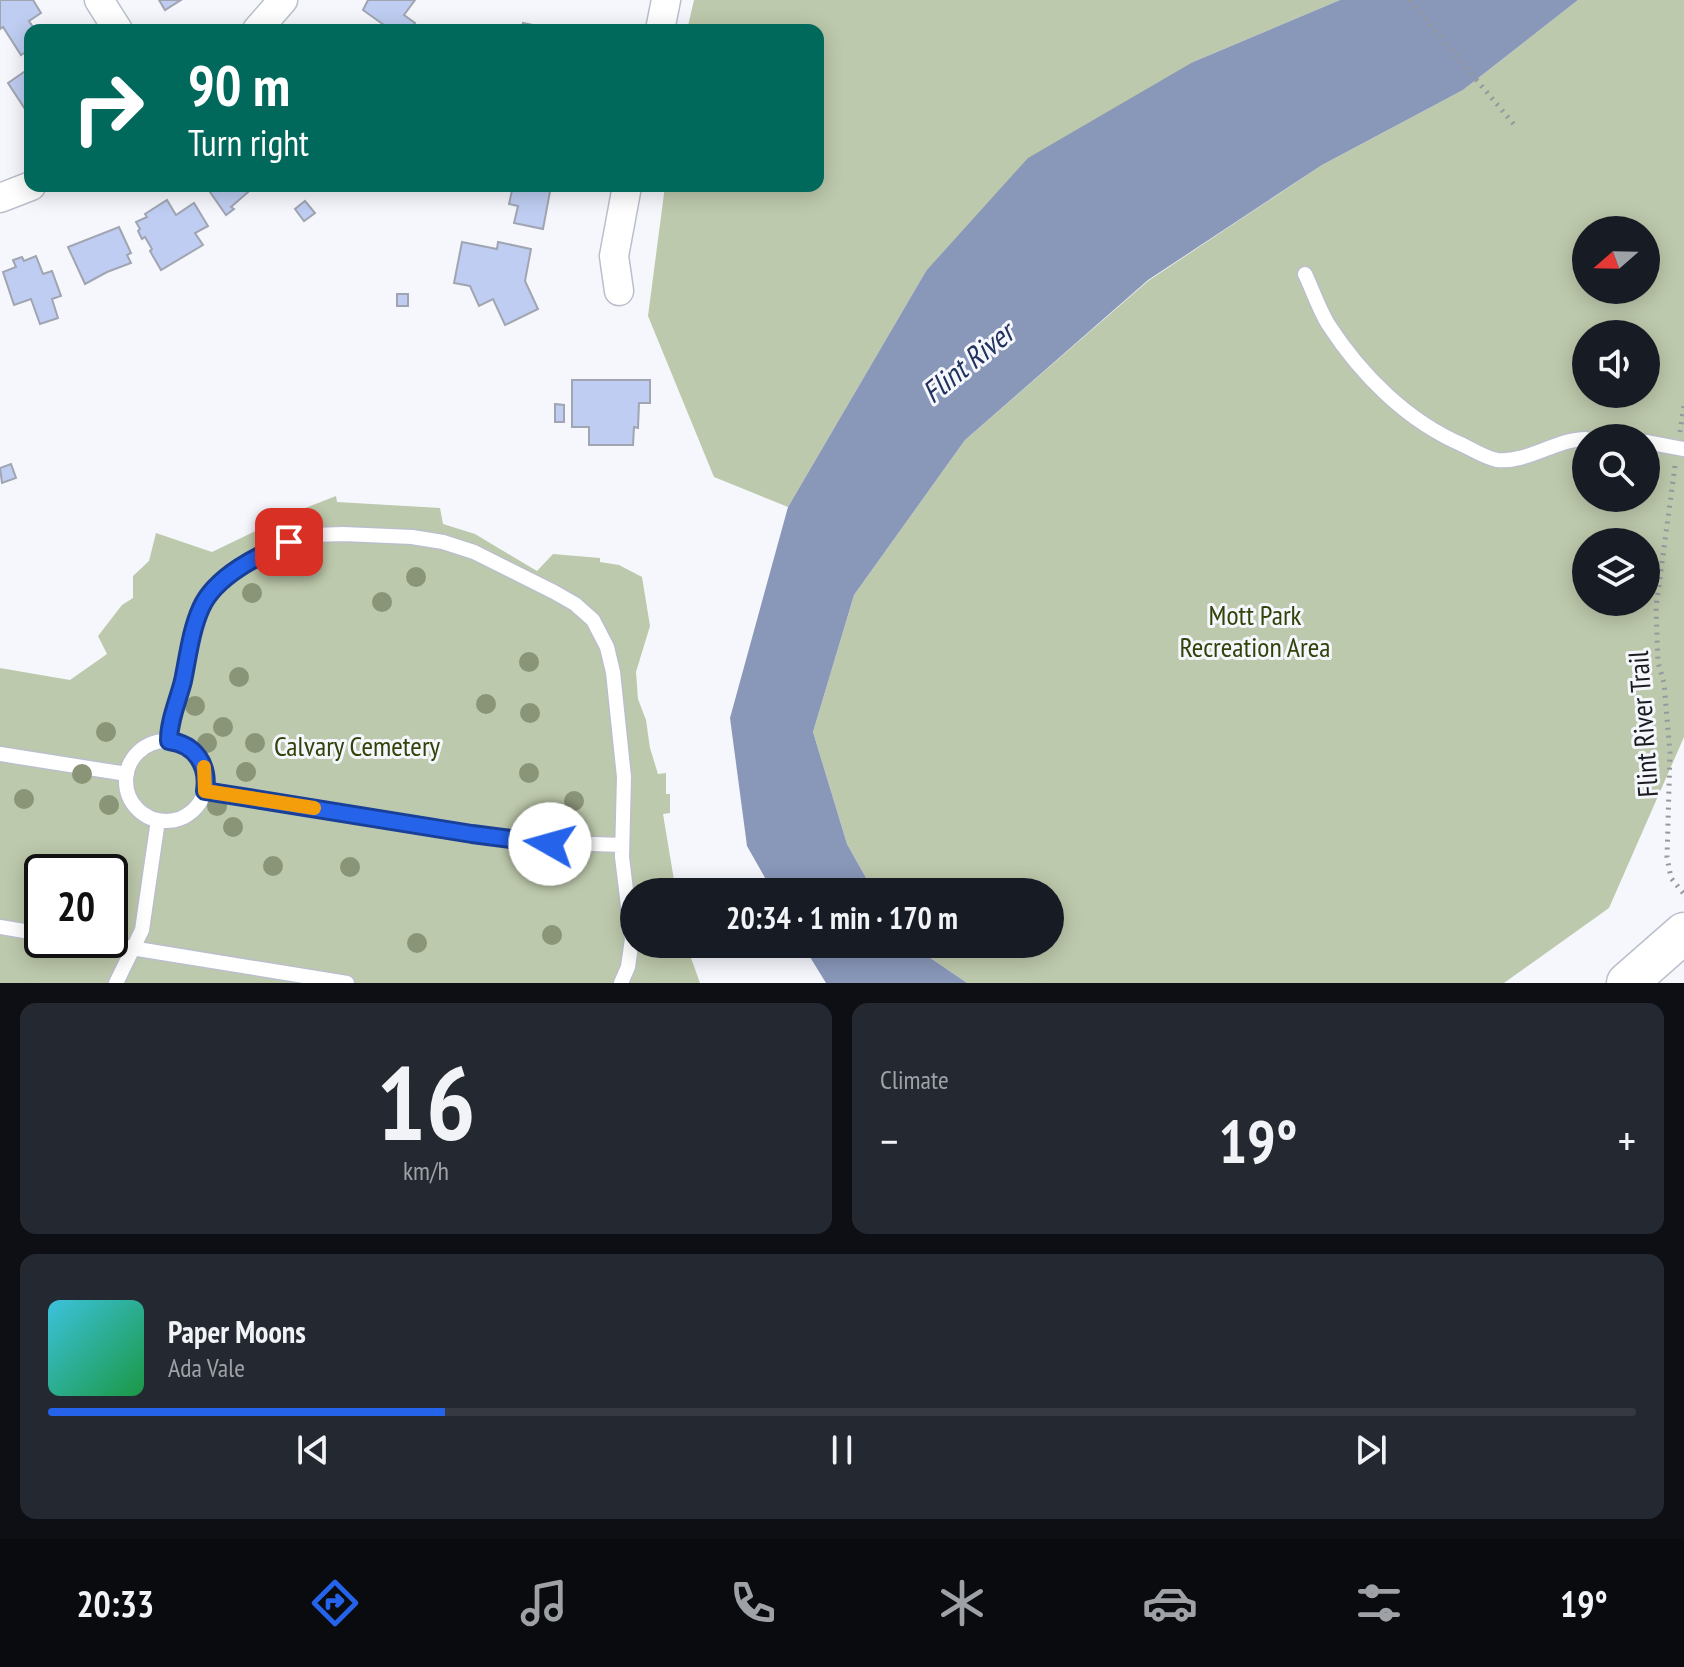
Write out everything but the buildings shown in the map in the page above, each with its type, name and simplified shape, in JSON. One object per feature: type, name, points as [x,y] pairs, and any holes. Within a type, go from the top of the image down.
[{"type":"main road","points":[[1627,983],[1684,933]]},
{"type":"street","points":[[99,0],[114,24]]},
{"type":"street","points":[[262,24],[283,0]]},
{"type":"street","points":[[661,24],[666,0]]},
{"type":"street","points":[[0,198],[24,189]]},
{"type":"street","points":[[619,291],[614,256],[626,192]]},
{"type":"lane","points":[[1305,274],[1328,323],[1356,361],[1396,405],[1450,440],[1497,460],[1528,456],[1572,440]]},
{"type":"lane","points":[[1660,444],[1681,448]]},
{"type":"lane","points":[[169,741],[171,720],[202,605],[215,588],[242,567],[289,542],[313,535],[381,536],[443,542],[474,552],[554,592],[586,612],[599,629],[610,657],[624,777],[622,845],[632,939],[628,967],[621,983]]},
{"type":"lane","points":[[169,741],[182,744],[198,756],[206,775],[205,791],[198,806],[188,815],[176,820],[158,820],[134,805],[126,787],[127,774],[139,751],[157,742],[169,741]]},
{"type":"lane","points":[[0,754],[127,774]]},
{"type":"lane","points":[[205,791],[534,842],[622,845]]},
{"type":"lane","points":[[116,983],[134,948],[145,914],[158,820]]},
{"type":"lane","points":[[0,927],[24,931]]},
{"type":"lane","points":[[128,947],[347,983]]},
{"type":"path","points":[[1409,0],[1517,128]]},
{"type":"path","name":"Flint River Trail","points":[[1684,405],[1681,448],[1656,607],[1658,662],[1664,683],[1670,753],[1668,866],[1671,878],[1684,894]]},
{"type":"green space","points":[[694,0],[1340,0],[1193,62],[926,271],[788,507],[714,477],[648,316],[664,192],[824,192],[824,24],[688,24]]},
{"type":"green space","name":"Mott Park Recreation Area","points":[[1578,0],[1684,0],[1684,737],[1609,908],[1504,983],[967,983],[930,958],[1064,958],[1064,878],[866,878],[847,844],[813,732],[854,595],[965,440],[1148,281],[1322,165],[1463,90]]},
{"type":"green space","name":"Calvary Cemetery","points":[[336,496],[337,502],[440,508],[443,524],[475,534],[537,571],[553,554],[600,558],[600,562],[619,565],[642,577],[650,626],[636,672],[638,699],[658,774],[666,773],[670,813],[663,814],[674,878],[620,878],[620,958],[691,958],[700,983],[0,983],[0,668],[70,680],[107,654],[98,636],[122,605],[133,598],[133,576],[149,561],[156,533],[212,552]]},
{"type":"water","name":"Flint River","points":[[1340,0],[1578,0],[1463,90],[1322,165],[1148,280],[965,440],[854,595],[813,732],[847,844],[866,878],[765,878],[747,846],[730,718],[788,507],[926,271],[1028,158],[1193,62]]},
{"type":"water","points":[[811,958],[930,958],[967,983],[826,983]]},
{"type":"slow traffic","points":[[204,767],[205,791],[314,808]]},
{"type":"route","points":[[289,542],[261,555],[215,588],[198,615],[169,727],[169,741],[182,744],[198,756],[206,775],[205,791],[550,844]]}]
